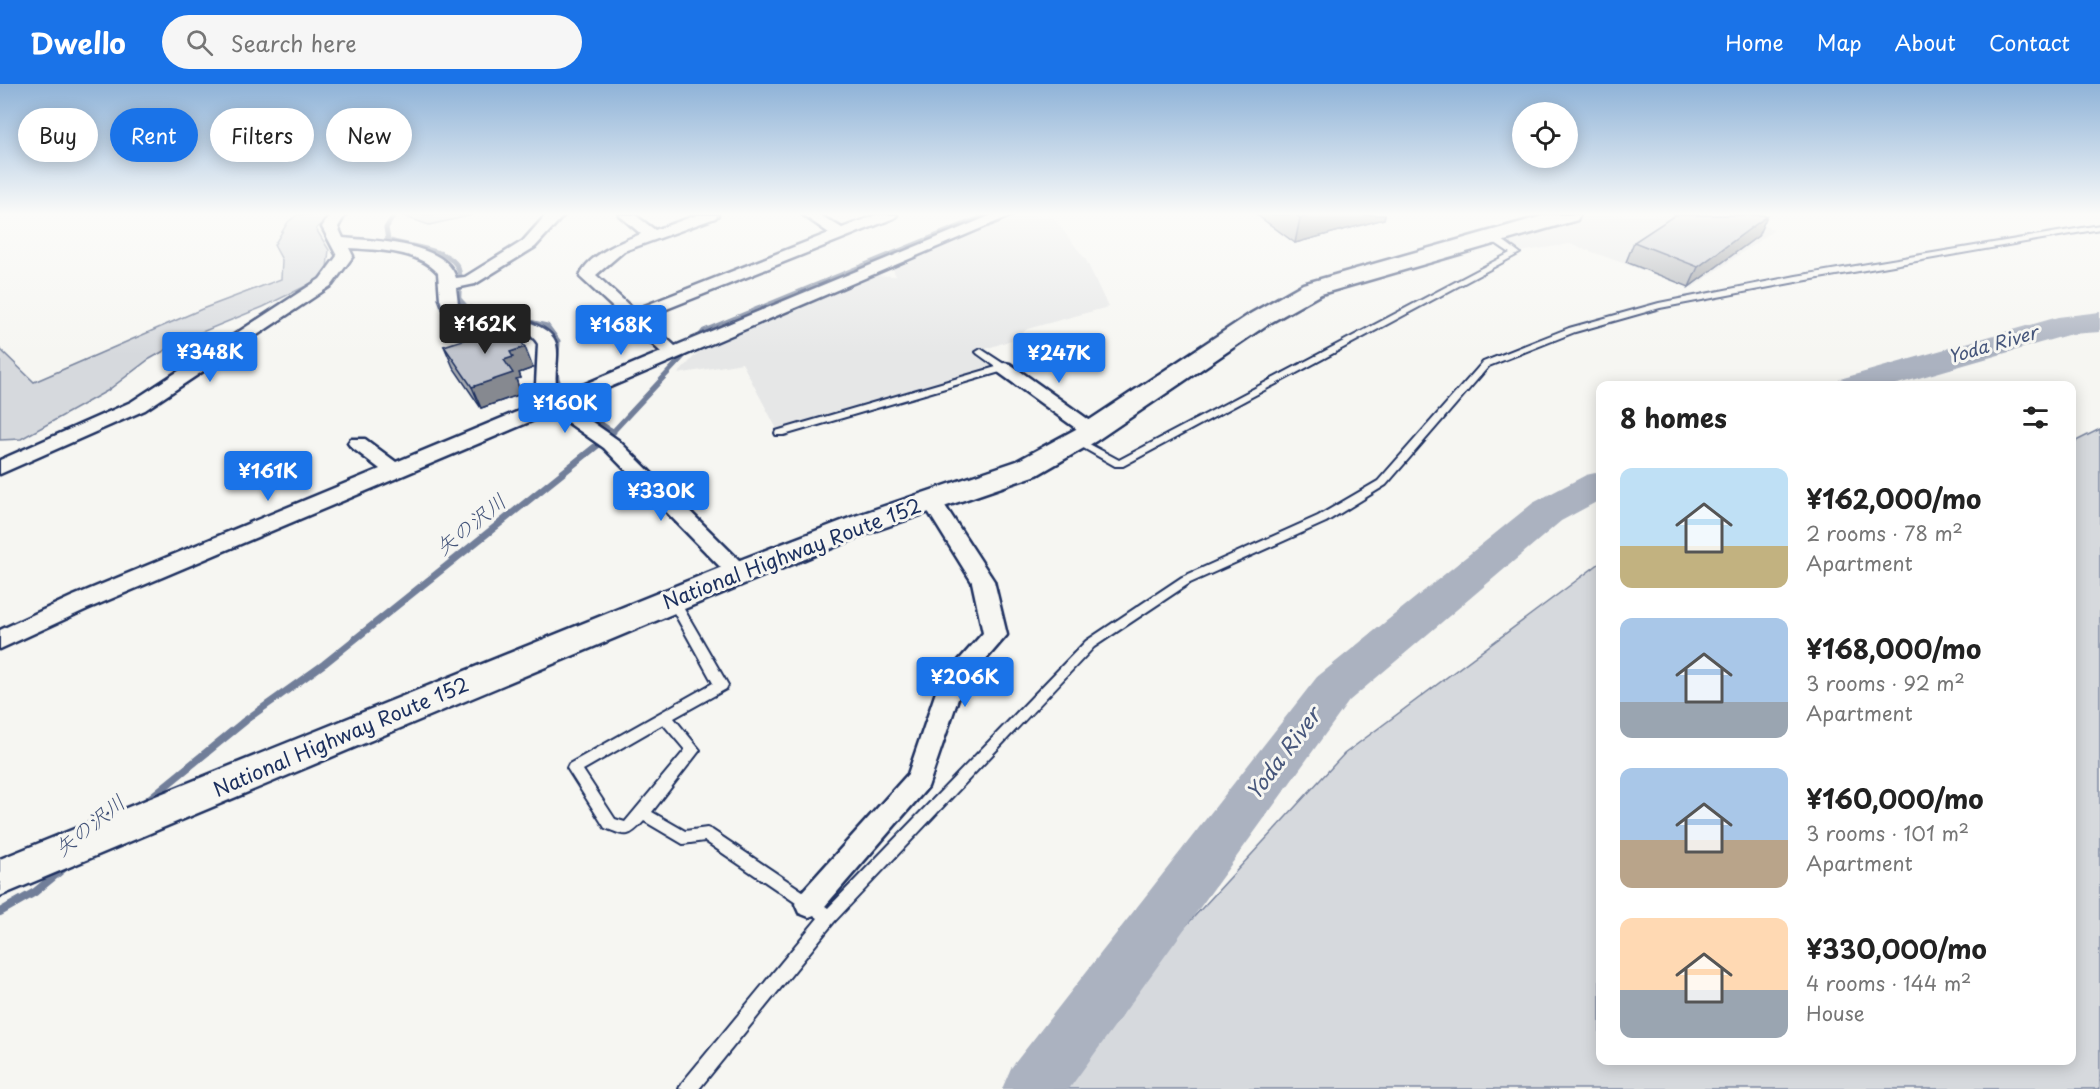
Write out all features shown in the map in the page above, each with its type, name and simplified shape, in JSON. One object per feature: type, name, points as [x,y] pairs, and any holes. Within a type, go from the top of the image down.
[{"type":"highway","name":"National Highway Route 152","points":[[0,878],[739,573],[931,500],[1027,468],[1084,436],[1259,319],[1312,289],[1404,262]]},
{"type":"street","points":[[0,468],[138,406],[326,282],[341,262]]},
{"type":"street","points":[[438,262],[455,283]]},
{"type":"street","points":[[455,283],[469,281],[500,262]]},
{"type":"street","points":[[602,262],[588,274],[588,277],[678,352]]},
{"type":"street","points":[[634,316],[770,262]]},
{"type":"street","points":[[0,640],[79,603],[892,262]]},
{"type":"street","points":[[455,283],[448,302],[452,308],[459,312],[529,327],[543,336],[547,344],[545,384],[739,573]]},
{"type":"street","points":[[1004,368],[1084,436]]},
{"type":"street","points":[[358,443],[394,470]]},
{"type":"street","points":[[819,910],[919,779],[951,683],[995,635],[984,581],[931,500]]},
{"type":"lane","points":[[1084,436],[1119,464],[1499,262]]},
{"type":"lane","points":[[688,1089],[819,910],[1090,645],[1186,580],[1322,519],[1382,483],[1486,364],[1572,330],[1659,306],[1896,262]]},
{"type":"lane","points":[[981,352],[1004,368]]},
{"type":"lane","points":[[780,433],[1004,368]]},
{"type":"lane","points":[[665,717],[693,750],[628,829],[609,824],[573,768],[721,685],[673,600]]},
{"type":"lane","points":[[642,813],[683,838],[707,834],[819,910]]},
{"type":"shaded area","points":[[282,262],[328,262],[320,279],[263,307],[185,339],[148,360],[107,391],[21,439],[0,440],[0,349],[34,382],[202,309],[281,279]]},
{"type":"shaded area","points":[[899,262],[1087,262],[1108,307],[1027,329],[1017,338],[977,352],[997,368],[778,431],[742,363],[678,374],[701,349],[872,275],[896,276],[891,265]]},
{"type":"shaded area","points":[[1620,262],[1729,262],[1692,288]]},
{"type":"shaded area","points":[[2100,429],[2100,1089],[1048,1089],[1062,1060],[1344,754],[1596,566],[1596,1065],[2076,1065],[2076,441]]},
{"type":"building","points":[[1685,262],[1705,262],[1698,267]]},
{"type":"building","points":[[509,325],[525,347],[510,352],[513,357],[504,360],[513,373],[472,387],[444,346]]},
{"type":"waterway","points":[[454,262],[460,274],[459,299],[466,307],[547,326],[558,341],[556,369],[560,387],[580,410],[613,431]]},
{"type":"waterway","name":"矢の沢川","points":[[696,341],[704,331],[873,262]]},
{"type":"waterway","name":"Yoda River","points":[[1870,381],[2069,324],[2100,322]]},
{"type":"waterway","name":"矢の沢川","points":[[613,431],[689,350]]},
{"type":"waterway","name":"矢の沢川","points":[[609,435],[613,431]]},
{"type":"waterway","name":"矢の沢川","points":[[243,722],[324,664],[609,435]]},
{"type":"waterway","name":"Yoda River","points":[[1032,1089],[1333,689],[1547,512],[1596,486]]},
{"type":"waterway","name":"矢の沢川","points":[[143,804],[245,721]]},
{"type":"waterway","name":"矢の沢川","points":[[0,912],[35,892],[69,864]]}]
